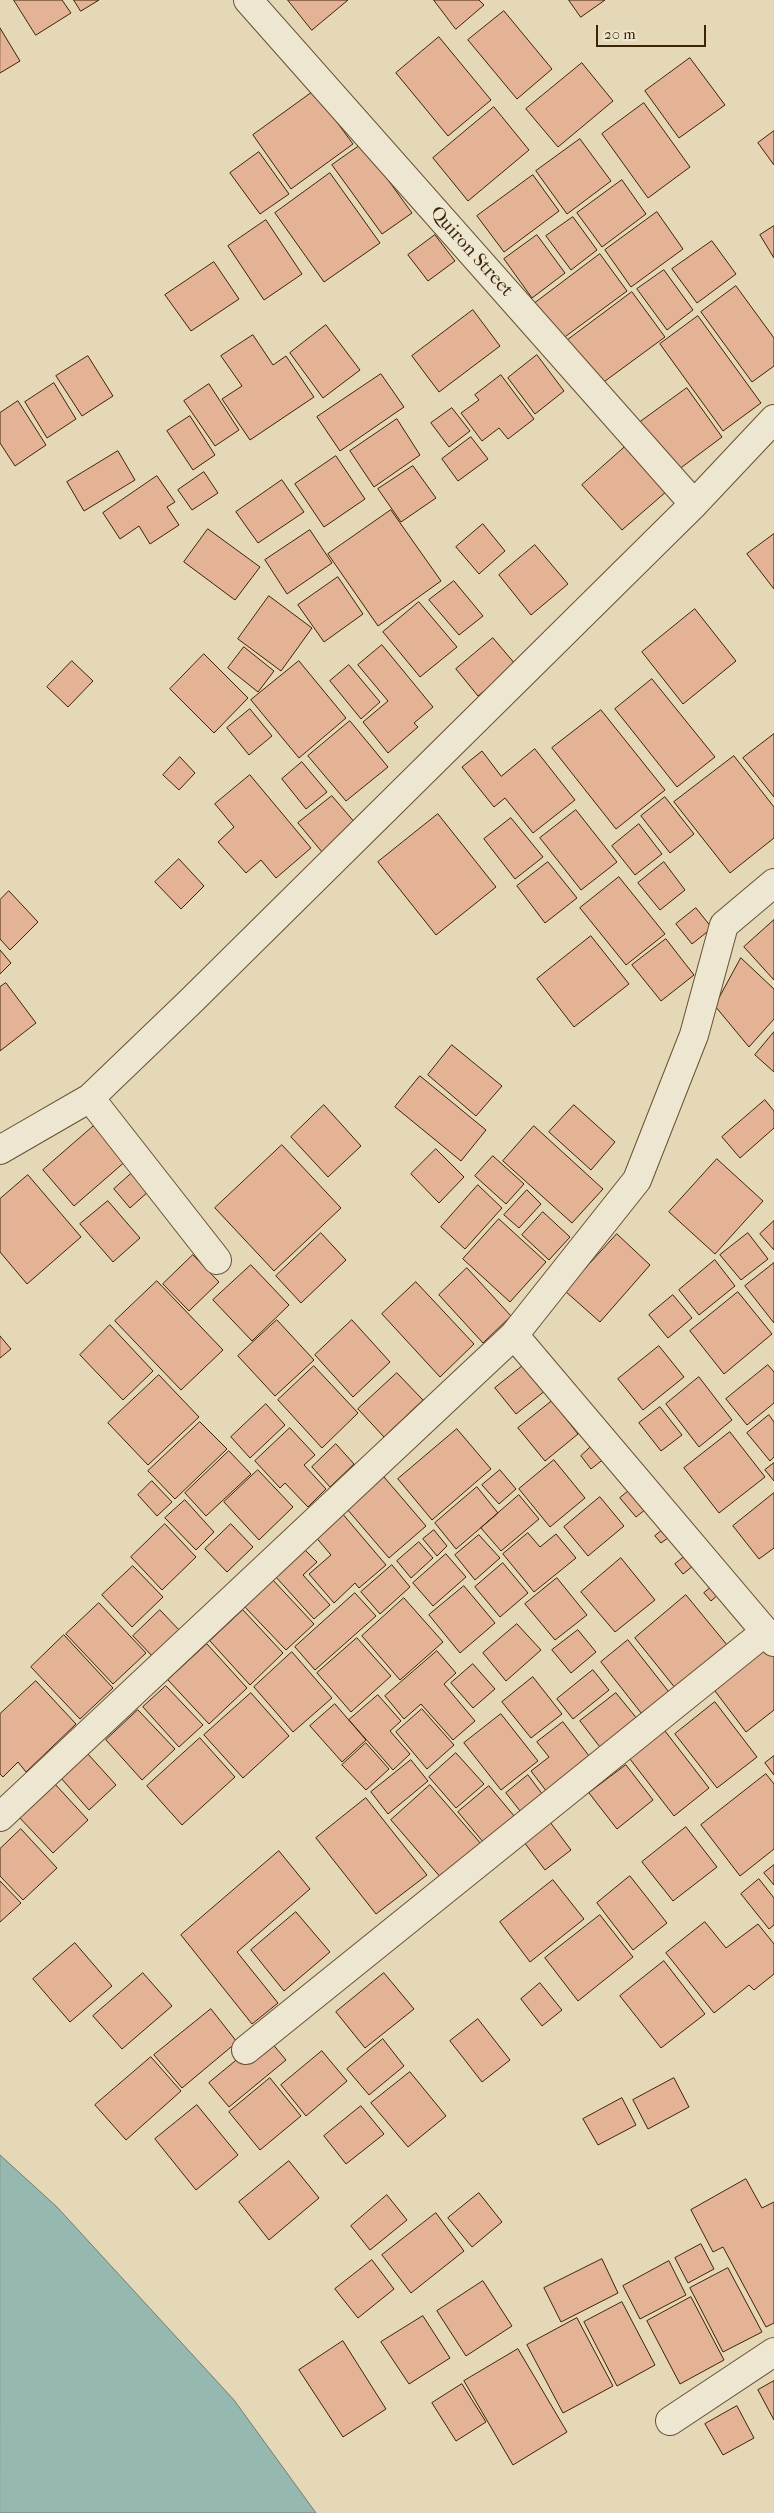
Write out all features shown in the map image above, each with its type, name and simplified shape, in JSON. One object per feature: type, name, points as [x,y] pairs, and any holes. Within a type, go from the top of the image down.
[{"type":"street","name":"Quiron Street","points":[[248,0],[694,504]]},
{"type":"street","points":[[0,1150],[90,1098],[191,1001],[694,504],[774,420]]},
{"type":"street","points":[[0,1817],[514,1335],[637,1180],[694,1035],[724,925],[774,883]]},
{"type":"street","points":[[90,1098],[217,1260]]},
{"type":"street","points":[[246,2050],[770,1637],[514,1335]]},
{"type":"street","points":[[670,2421],[774,2352]]},
{"type":"water","points":[[0,2155],[57,2207],[234,2400],[316,2513],[0,2513]]},
{"type":"building","points":[[14,0],[62,0],[71,13],[36,35]]},
{"type":"building","points":[[74,0],[99,0],[81,11]]},
{"type":"building","points":[[288,0],[348,0],[312,30]]},
{"type":"building","points":[[434,0],[479,0],[484,5],[456,29]]},
{"type":"building","points":[[569,0],[605,0],[581,17]]},
{"type":"building","points":[[504,11],[552,69],[517,99],[468,40]]},
{"type":"building","points":[[0,28],[20,61],[0,73]]},
{"type":"building","points":[[439,37],[491,100],[448,136],[396,73]]},
{"type":"building","points":[[690,58],[725,105],[679,138],[645,91]]},
{"type":"building","points":[[582,63],[613,101],[558,147],[526,109]]},
{"type":"building","points":[[314,91],[353,144],[291,189],[253,135]]},
{"type":"building","points":[[644,103],[690,167],[648,198],[602,134]]},
{"type":"building","points":[[494,107],[529,150],[468,201],[433,158]]},
{"type":"building","points":[[774,131],[774,165],[758,143]]},
{"type":"building","points":[[580,139],[611,181],[567,214],[536,171]]},
{"type":"building","points":[[362,144],[412,213],[382,234],[332,165]]},
{"type":"building","points":[[259,152],[289,194],[260,214],[230,173]]},
{"type":"building","points":[[330,173],[380,243],[324,282],[275,213]]},
{"type":"building","points":[[533,175],[559,211],[504,252],[477,216]]},
{"type":"building","points":[[622,180],[646,214],[602,247],[577,213]]},
{"type":"building","points":[[657,212],[683,249],[631,287],[605,250]]},
{"type":"building","points":[[573,217],[597,250],[571,270],[546,236]]},
{"type":"building","points":[[266,220],[302,274],[264,300],[228,246]]},
{"type":"building","points":[[774,226],[774,258],[760,235]]},
{"type":"building","points":[[435,235],[455,261],[428,281],[408,255]]},
{"type":"building","points":[[537,235],[565,273],[532,298],[504,259]]},
{"type":"building","points":[[712,241],[736,274],[697,303],[672,269]]},
{"type":"building","points":[[600,254],[627,291],[562,339],[535,303]]},
{"type":"building","points":[[214,262],[239,299],[191,331],[165,295]]},
{"type":"building","points":[[664,270],[693,310],[667,330],[637,289]]},
{"type":"building","points":[[736,286],[774,338],[774,366],[752,382],[701,312]]},
{"type":"building","points":[[632,292],[665,337],[597,387],[565,342]]},
{"type":"building","points":[[473,310],[500,346],[439,392],[412,356]]},
{"type":"building","points":[[698,316],[761,403],[723,431],[660,344]]},
{"type":"building","points":[[326,325],[360,370],[323,398],[290,353]]},
{"type":"building","points":[[253,335],[273,365],[286,356],[314,397],[250,440],[222,399],[242,386],[221,356]]},
{"type":"building","points":[[537,355],[564,391],[535,414],[508,378]]},
{"type":"building","points":[[88,356],[113,396],[82,416],[56,376]]},
{"type":"building","points":[[381,374],[404,407],[340,451],[317,417]]},
{"type":"building","points":[[501,375],[534,419],[508,439],[499,428],[482,441],[461,413],[479,400],[475,395]]},
{"type":"building","points":[[54,383],[76,419],[47,438],[25,402]]},
{"type":"building","points":[[209,384],[239,430],[215,446],[184,401]]},
{"type":"building","points":[[687,388],[722,437],[678,470],[636,425]]},
{"type":"building","points":[[18,401],[46,445],[15,466],[0,443],[0,413]]},
{"type":"building","points":[[452,408],[470,431],[449,447],[431,423]]},
{"type":"building","points":[[190,416],[215,455],[193,470],[167,431]]},
{"type":"building","points":[[397,419],[420,455],[374,487],[350,451]]},
{"type":"building","points":[[471,437],[488,459],[458,481],[442,459]]},
{"type":"building","points":[[627,445],[667,491],[622,530],[582,485]]},
{"type":"building","points":[[118,451],[135,480],[84,511],[67,482]]},
{"type":"building","points":[[336,456],[365,499],[324,527],[295,484]]},
{"type":"building","points":[[413,466],[436,498],[401,522],[378,489]]},
{"type":"building","points":[[204,472],[218,493],[192,510],[178,490]]},
{"type":"building","points":[[157,476],[175,502],[167,507],[179,525],[150,544],[139,526],[120,539],[103,513]]},
{"type":"building","points":[[282,480],[304,512],[258,543],[236,512]]},
{"type":"building","points":[[391,510],[441,581],[378,626],[328,554]]},
{"type":"building","points":[[483,524],[505,551],[479,574],[456,547]]},
{"type":"building","points":[[208,529],[260,567],[235,600],[184,562]]},
{"type":"building","points":[[310,530],[332,563],[287,594],[265,560]]},
{"type":"building","points":[[774,534],[774,589],[747,554]]},
{"type":"building","points":[[535,545],[568,584],[531,615],[499,575]]},
{"type":"building","points":[[338,577],[363,614],[324,642],[298,605]]},
{"type":"building","points":[[454,581],[483,616],[459,635],[429,600]]},
{"type":"building","points":[[269,596],[312,628],[281,671],[238,639]]},
{"type":"building","points":[[419,602],[457,647],[420,677],[383,632]]},
{"type":"building","points":[[695,609],[736,661],[683,704],[642,652]]},
{"type":"building","points":[[493,638],[516,665],[478,696],[456,669]]},
{"type":"building","points":[[382,645],[433,707],[414,723],[418,727],[388,753],[363,722],[388,701],[358,665]]},
{"type":"building","points":[[244,647],[274,671],[258,692],[228,668]]},
{"type":"building","points":[[204,654],[248,698],[214,733],[170,689]]},
{"type":"building","points":[[72,661],[93,681],[68,707],[47,687]]},
{"type":"building","points":[[299,661],[346,718],[299,758],[251,700]]},
{"type":"building","points":[[349,665],[380,702],[361,719],[330,681]]},
{"type":"building","points":[[652,679],[715,757],[677,787],[615,709]]},
{"type":"building","points":[[250,709],[272,736],[249,755],[227,728]]},
{"type":"building","points":[[601,710],[665,790],[616,829],[552,748]]},
{"type":"building","points":[[350,721],[388,767],[346,801],[308,756]]},
{"type":"building","points":[[774,734],[774,797],[743,758]]},
{"type":"building","points":[[535,749],[575,800],[533,833],[505,798],[494,807],[462,767],[482,751],[501,776]]},
{"type":"building","points":[[734,756],[774,807],[774,838],[730,873],[674,802]]},
{"type":"building","points":[[180,757],[195,773],[179,790],[163,775]]},
{"type":"building","points":[[302,762],[327,792],[306,809],[282,779]]},
{"type":"building","points":[[250,775],[311,848],[276,878],[261,860],[246,873],[218,842],[234,827],[215,804]]},
{"type":"building","points":[[332,796],[356,824],[322,852],[298,823]]},
{"type":"building","points":[[665,797],[694,834],[670,853],[641,816]]},
{"type":"building","points":[[576,810],[617,862],[581,890],[540,838]]},
{"type":"building","points":[[438,814],[496,887],[436,935],[378,862]]},
{"type":"building","points":[[511,818],[543,857],[515,879],[484,839]]},
{"type":"building","points":[[639,824],[662,854],[635,875],[612,846]]},
{"type":"building","points":[[179,859],[204,886],[181,909],[155,882]]},
{"type":"building","points":[[548,862],[577,898],[545,923],[517,886]]},
{"type":"building","points":[[664,862],[685,890],[660,910],[638,883]]},
{"type":"building","points":[[619,877],[665,934],[626,965],[580,908]]},
{"type":"building","points":[[9,891],[38,922],[10,950],[0,939],[0,900]]},
{"type":"building","points":[[696,908],[712,928],[692,944],[676,924]]},
{"type":"building","points":[[774,920],[774,980],[744,947]]},
{"type":"building","points":[[591,936],[629,984],[574,1027],[537,979]]},
{"type":"building","points":[[666,939],[694,975],[661,1001],[632,965]]},
{"type":"building","points":[[0,950],[11,963],[0,974]]},
{"type":"building","points":[[741,958],[774,989],[774,1019],[749,1047],[715,1006]]},
{"type":"building","points":[[6,983],[36,1023],[0,1051],[0,987]]},
{"type":"building","points":[[774,1032],[774,1072],[755,1055]]},
{"type":"building","points":[[452,1045],[502,1086],[476,1116],[428,1075]]},
{"type":"building","points":[[420,1076],[486,1130],[461,1161],[395,1107]]},
{"type":"building","points":[[765,1100],[774,1111],[774,1128],[740,1158],[722,1137]]},
{"type":"building","points":[[324,1105],[361,1146],[328,1177],[291,1137]]},
{"type":"building","points":[[574,1105],[615,1142],[591,1170],[549,1132]]},
{"type":"building","points":[[96,1124],[127,1160],[74,1206],[43,1170]]},
{"type":"building","points":[[534,1126],[603,1189],[572,1223],[503,1161]]},
{"type":"building","points":[[282,1145],[341,1208],[274,1271],[215,1208]]},
{"type":"building","points":[[436,1149],[464,1177],[439,1203],[411,1174]]},
{"type":"building","points":[[493,1156],[524,1184],[506,1204],[475,1176]]},
{"type":"building","points":[[717,1159],[763,1201],[715,1254],[669,1212]]},
{"type":"building","points":[[133,1172],[149,1191],[130,1208],[114,1189]]},
{"type":"building","points":[[28,1175],[81,1237],[27,1284],[0,1252],[0,1199]]},
{"type":"building","points":[[478,1185],[502,1208],[465,1249],[441,1227]]},
{"type":"building","points":[[527,1190],[541,1204],[519,1228],[504,1215]]},
{"type":"building","points":[[108,1201],[140,1238],[113,1262],[80,1224]]},
{"type":"building","points":[[543,1212],[570,1237],[549,1260],[522,1235]]},
{"type":"building","points":[[499,1219],[546,1262],[510,1302],[463,1259]]},
{"type":"building","points":[[774,1221],[774,1250],[760,1234]]},
{"type":"building","points":[[321,1233],[346,1260],[301,1303],[276,1276]]},
{"type":"building","points":[[748,1233],[768,1259],[741,1280],[720,1255]]},
{"type":"building","points":[[617,1234],[650,1265],[600,1322],[565,1291]]},
{"type":"building","points":[[193,1255],[219,1282],[189,1311],[163,1284]]},
{"type":"building","points":[[715,1260],[735,1286],[699,1315],[679,1290]]},
{"type":"building","points":[[774,1263],[774,1323],[745,1286]]},
{"type":"building","points":[[251,1265],[289,1305],[252,1341],[213,1300]]},
{"type":"building","points":[[467,1268],[511,1316],[483,1343],[439,1295]]},
{"type":"building","points":[[157,1281],[223,1350],[181,1390],[115,1321]]},
{"type":"building","points":[[416,1282],[474,1344],[440,1377],[382,1314]]},
{"type":"building","points":[[738,1292],[772,1334],[724,1374],[690,1331]]},
{"type":"building","points":[[673,1295],[692,1318],[668,1338],[649,1315]]},
{"type":"building","points":[[277,1320],[314,1360],[275,1396],[238,1356]]},
{"type":"building","points":[[352,1320],[390,1362],[353,1397],[315,1355]]},
{"type":"building","points":[[110,1325],[153,1371],[123,1400],[80,1355]]},
{"type":"building","points":[[0,1336],[11,1349],[0,1358]]},
{"type":"building","points":[[659,1346],[684,1377],[643,1410],[618,1379]]},
{"type":"building","points":[[530,1360],[551,1386],[516,1414],[495,1388]]},
{"type":"building","points":[[768,1365],[774,1372],[774,1403],[747,1425],[726,1399]]},
{"type":"building","points":[[314,1366],[358,1413],[322,1448],[278,1400]]},
{"type":"building","points":[[397,1373],[423,1400],[384,1437],[358,1409]]},
{"type":"building","points":[[159,1375],[199,1417],[148,1465],[108,1423]]},
{"type":"building","points":[[699,1377],[732,1420],[699,1447],[666,1404]]},
{"type":"building","points":[[552,1401],[578,1434],[545,1461],[518,1428]]},
{"type":"building","points":[[266,1404],[285,1425],[250,1458],[231,1437]]},
{"type":"building","points":[[660,1407],[682,1435],[661,1451],[639,1423]]},
{"type":"building","points":[[769,1415],[774,1422],[774,1457],[770,1461],[747,1433]]},
{"type":"building","points":[[200,1422],[227,1449],[175,1499],[148,1471]]},
{"type":"building","points":[[290,1428],[315,1455],[304,1465],[326,1489],[308,1507],[285,1483],[280,1488],[255,1461]]},
{"type":"building","points":[[457,1429],[491,1469],[432,1520],[398,1479]]},
{"type":"building","points":[[730,1432],[765,1477],[719,1513],[684,1468]]},
{"type":"building","points":[[336,1444],[354,1464],[330,1487],[312,1467]]},
{"type":"building","points":[[594,1444],[605,1458],[591,1469],[581,1456]]},
{"type":"building","points":[[229,1451],[251,1474],[206,1516],[185,1493]]},
{"type":"building","points":[[554,1460],[585,1498],[550,1527],[519,1489]]},
{"type":"building","points":[[774,1463],[774,1481],[765,1470]]},
{"type":"building","points":[[258,1470],[293,1507],[259,1540],[224,1502]]},
{"type":"building","points":[[500,1470],[516,1489],[499,1504],[482,1485]]},
{"type":"building","points":[[384,1477],[426,1526],[389,1558],[347,1509]]},
{"type":"building","points":[[152,1481],[172,1502],[157,1516],[138,1495]]},
{"type":"building","points":[[636,1485],[651,1505],[636,1517],[620,1498]]},
{"type":"building","points":[[477,1487],[498,1513],[456,1549],[435,1523]]},
{"type":"building","points":[[774,1493],[774,1548],[759,1559],[733,1526]]},
{"type":"building","points":[[519,1495],[539,1519],[501,1551],[481,1528]]},
{"type":"building","points":[[600,1497],[624,1526],[588,1556],[564,1527]]},
{"type":"building","points":[[185,1500],[214,1532],[196,1550],[165,1518]]},
{"type":"building","points":[[341,1512],[386,1565],[359,1588],[355,1583],[334,1603],[309,1574],[331,1555],[314,1535]]},
{"type":"building","points":[[165,1524],[196,1557],[162,1590],[131,1557]]},
{"type":"building","points":[[231,1524],[253,1547],[227,1572],[205,1549]]},
{"type":"building","points":[[670,1524],[676,1532],[661,1543],[655,1536]]},
{"type":"building","points":[[434,1530],[447,1546],[437,1556],[423,1539]]},
{"type":"building","points":[[528,1533],[540,1547],[556,1534],[576,1558],[534,1592],[503,1554]]},
{"type":"building","points":[[479,1535],[500,1558],[475,1580],[455,1555]]},
{"type":"building","points":[[419,1542],[433,1558],[411,1578],[397,1561]]},
{"type":"building","points":[[304,1549],[317,1562],[303,1575],[330,1605],[314,1619],[275,1576]]},
{"type":"building","points":[[692,1551],[699,1561],[683,1574],[675,1564]]},
{"type":"building","points":[[446,1554],[466,1577],[433,1606],[413,1583]]},
{"type":"building","points":[[621,1558],[655,1600],[615,1632],[581,1592]]},
{"type":"building","points":[[503,1563],[528,1593],[500,1617],[475,1587]]},
{"type":"building","points":[[392,1565],[410,1587],[380,1614],[361,1592]]},
{"type":"building","points":[[133,1566],[163,1597],[132,1627],[102,1595]]},
{"type":"building","points":[[271,1578],[314,1624],[286,1650],[243,1605]]},
{"type":"building","points":[[557,1578],[587,1615],[555,1640],[525,1604]]},
{"type":"building","points":[[714,1585],[720,1593],[711,1601],[704,1593]]},
{"type":"building","points":[[464,1586],[495,1623],[460,1653],[429,1615]]},
{"type":"building","points":[[355,1593],[376,1616],[315,1670],[295,1647]]},
{"type":"building","points":[[686,1595],[732,1651],[680,1694],[635,1638]]},
{"type":"building","points":[[404,1598],[443,1642],[400,1680],[362,1636]]},
{"type":"building","points":[[99,1603],[146,1653],[113,1684],[66,1634]]},
{"type":"building","points":[[160,1610],[182,1633],[155,1659],[133,1636]]},
{"type":"building","points":[[243,1610],[283,1653],[250,1685],[210,1641]]},
{"type":"building","points":[[517,1624],[541,1650],[506,1681],[483,1653]]},
{"type":"building","points":[[578,1630],[596,1652],[571,1673],[552,1650]]},
{"type":"building","points":[[64,1635],[113,1688],[80,1719],[31,1667]]},
{"type":"building","points":[[357,1638],[391,1676],[351,1712],[317,1673]]},
{"type":"building","points":[[628,1640],[676,1701],[649,1723],[601,1662]]},
{"type":"building","points":[[770,1642],[774,1647],[774,1710],[746,1732],[712,1687]]},
{"type":"building","points":[[207,1644],[247,1688],[209,1724],[168,1680]]},
{"type":"building","points":[[437,1651],[456,1673],[444,1684],[475,1721],[453,1740],[421,1704],[404,1719],[385,1696]]},
{"type":"building","points":[[292,1652],[332,1698],[293,1732],[254,1687]]},
{"type":"building","points":[[473,1664],[495,1689],[473,1708],[451,1683]]},
{"type":"building","points":[[593,1670],[609,1690],[573,1719],[557,1699]]},
{"type":"building","points":[[533,1677],[562,1714],[531,1738],[502,1702]]},
{"type":"building","points":[[36,1681],[76,1724],[26,1772],[18,1762],[3,1777],[0,1774],[0,1714]]},
{"type":"building","points":[[166,1686],[203,1725],[179,1747],[143,1707]]},
{"type":"building","points":[[251,1693],[289,1736],[243,1778],[204,1735]]},
{"type":"building","points":[[616,1693],[643,1726],[606,1755],[580,1721]]},
{"type":"building","points":[[378,1695],[401,1721],[390,1731],[410,1754],[393,1770],[349,1720]]},
{"type":"building","points":[[715,1702],[757,1757],[717,1788],[675,1734]]},
{"type":"building","points":[[335,1704],[366,1740],[342,1762],[310,1726]]},
{"type":"building","points":[[422,1709],[454,1745],[427,1769],[396,1732]]},
{"type":"building","points":[[138,1710],[175,1749],[142,1780],[106,1740]]},
{"type":"building","points":[[501,1714],[538,1761],[501,1790],[464,1743]]},
{"type":"building","points":[[563,1722],[593,1761],[547,1792],[531,1771],[549,1757],[537,1742]]},
{"type":"building","points":[[665,1731],[709,1788],[674,1816],[630,1759]]},
{"type":"building","points":[[200,1738],[235,1777],[182,1825],[147,1786]]},
{"type":"building","points":[[366,1743],[389,1769],[366,1790],[342,1765]]},
{"type":"building","points":[[87,1753],[116,1785],[89,1810],[61,1778]]},
{"type":"building","points":[[456,1753],[484,1784],[456,1808],[429,1777]]},
{"type":"building","points":[[774,1756],[774,1775],[765,1763]]},
{"type":"building","points":[[411,1760],[428,1781],[388,1814],[371,1792]]},
{"type":"building","points":[[626,1765],[653,1800],[617,1829],[589,1793]]},
{"type":"building","points":[[766,1774],[774,1784],[774,1849],[740,1876],[701,1825]]},
{"type":"building","points":[[528,1775],[546,1799],[524,1816],[506,1793]]},
{"type":"building","points":[[54,1783],[88,1820],[53,1853],[18,1816]]},
{"type":"building","points":[[430,1785],[482,1845],[442,1879],[391,1820]]},
{"type":"building","points":[[489,1786],[520,1823],[489,1849],[458,1812]]},
{"type":"building","points":[[366,1798],[427,1875],[376,1914],[316,1838]]},
{"type":"building","points":[[550,1822],[571,1850],[545,1870],[524,1842]]},
{"type":"building","points":[[686,1827],[717,1867],[673,1901],[642,1862]]},
{"type":"building","points":[[21,1829],[57,1868],[23,1900],[0,1876],[0,1849]]},
{"type":"building","points":[[279,1851],[310,1889],[237,1952],[278,2003],[252,2024],[181,1935]]},
{"type":"building","points":[[774,1865],[774,1885],[764,1873]]},
{"type":"building","points":[[630,1876],[667,1923],[633,1950],[597,1903]]},
{"type":"building","points":[[759,1879],[774,1898],[774,1925],[769,1929],[741,1894]]},
{"type":"building","points":[[553,1880],[584,1919],[530,1962],[500,1922]]},
{"type":"building","points":[[0,1881],[21,1903],[0,1922]]},
{"type":"building","points":[[296,1912],[330,1952],[284,1991],[251,1950]]},
{"type":"building","points":[[600,1915],[633,1957],[578,2001],[545,1958]]},
{"type":"building","points":[[705,1922],[726,1948],[758,1924],[774,1944],[774,1974],[754,1990],[749,1985],[714,2013],[666,1953]]},
{"type":"building","points":[[75,1943],[112,1986],[70,2022],[33,1979]]},
{"type":"building","points":[[664,1961],[705,2014],[661,2048],[620,1996]]},
{"type":"building","points":[[143,1973],[172,2006],[122,2049],[93,2016]]},
{"type":"building","points":[[384,1973],[414,2009],[365,2048],[336,2012]]},
{"type":"building","points":[[540,1983],[562,2010],[542,2026],[521,1999]]},
{"type":"building","points":[[211,2009],[237,2042],[182,2088],[154,2055]]},
{"type":"building","points":[[478,2019],[510,2060],[482,2082],[450,2041]]},
{"type":"building","points":[[266,2036],[286,2060],[229,2107],[209,2083]]},
{"type":"building","points":[[383,2039],[404,2066],[369,2095],[347,2069]]},
{"type":"building","points":[[322,2051],[347,2081],[306,2116],[281,2085]]},
{"type":"building","points":[[151,2057],[181,2091],[126,2140],[95,2105]]},
{"type":"building","points":[[410,2072],[446,2116],[408,2147],[371,2103]]},
{"type":"building","points":[[270,2078],[301,2116],[260,2150],[229,2112]]},
{"type":"building","points":[[674,2078],[689,2107],[648,2129],[633,2100]]},
{"type":"building","points":[[622,2098],[636,2125],[598,2145],[583,2119]]},
{"type":"building","points":[[197,2105],[238,2155],[196,2190],[155,2139]]},
{"type":"building","points":[[361,2106],[384,2134],[346,2164],[324,2136]]},
{"type":"building","points":[[289,2161],[319,2198],[269,2240],[239,2202]]},
{"type":"building","points":[[746,2179],[762,2208],[774,2202],[774,2323],[766,2327],[723,2247],[713,2252],[691,2210]]},
{"type":"building","points":[[479,2193],[502,2222],[472,2247],[448,2218]]},
{"type":"building","points":[[387,2195],[407,2220],[370,2250],[351,2226]]},
{"type":"building","points":[[436,2213],[464,2251],[411,2293],[382,2255]]},
{"type":"building","points":[[701,2244],[714,2269],[688,2283],[675,2258]]},
{"type":"building","points":[[602,2259],[618,2293],[561,2322],[544,2288]]},
{"type":"building","points":[[372,2260],[394,2289],[358,2318],[335,2289]]},
{"type":"building","points":[[669,2261],[686,2295],[640,2319],[623,2286]]},
{"type":"building","points":[[728,2268],[762,2332],[723,2352],[690,2288]]},
{"type":"building","points":[[483,2281],[512,2326],[466,2356],[437,2311]]},
{"type":"building","points":[[691,2297],[724,2360],[680,2384],[647,2321]]},
{"type":"building","points":[[622,2302],[655,2365],[617,2386],[584,2322]]},
{"type":"building","points":[[423,2316],[450,2358],[409,2384],[381,2342]]},
{"type":"building","points":[[577,2318],[613,2386],[563,2413],[527,2345]]},
{"type":"building","points":[[343,2341],[386,2409],[343,2437],[299,2370]]},
{"type":"building","points":[[518,2349],[567,2432],[513,2465],[464,2381]]},
{"type":"building","points":[[774,2381],[774,2420],[758,2390]]},
{"type":"building","points":[[462,2384],[486,2422],[456,2441],[432,2403]]},
{"type":"building","points":[[737,2406],[754,2438],[723,2455],[705,2424]]}]
